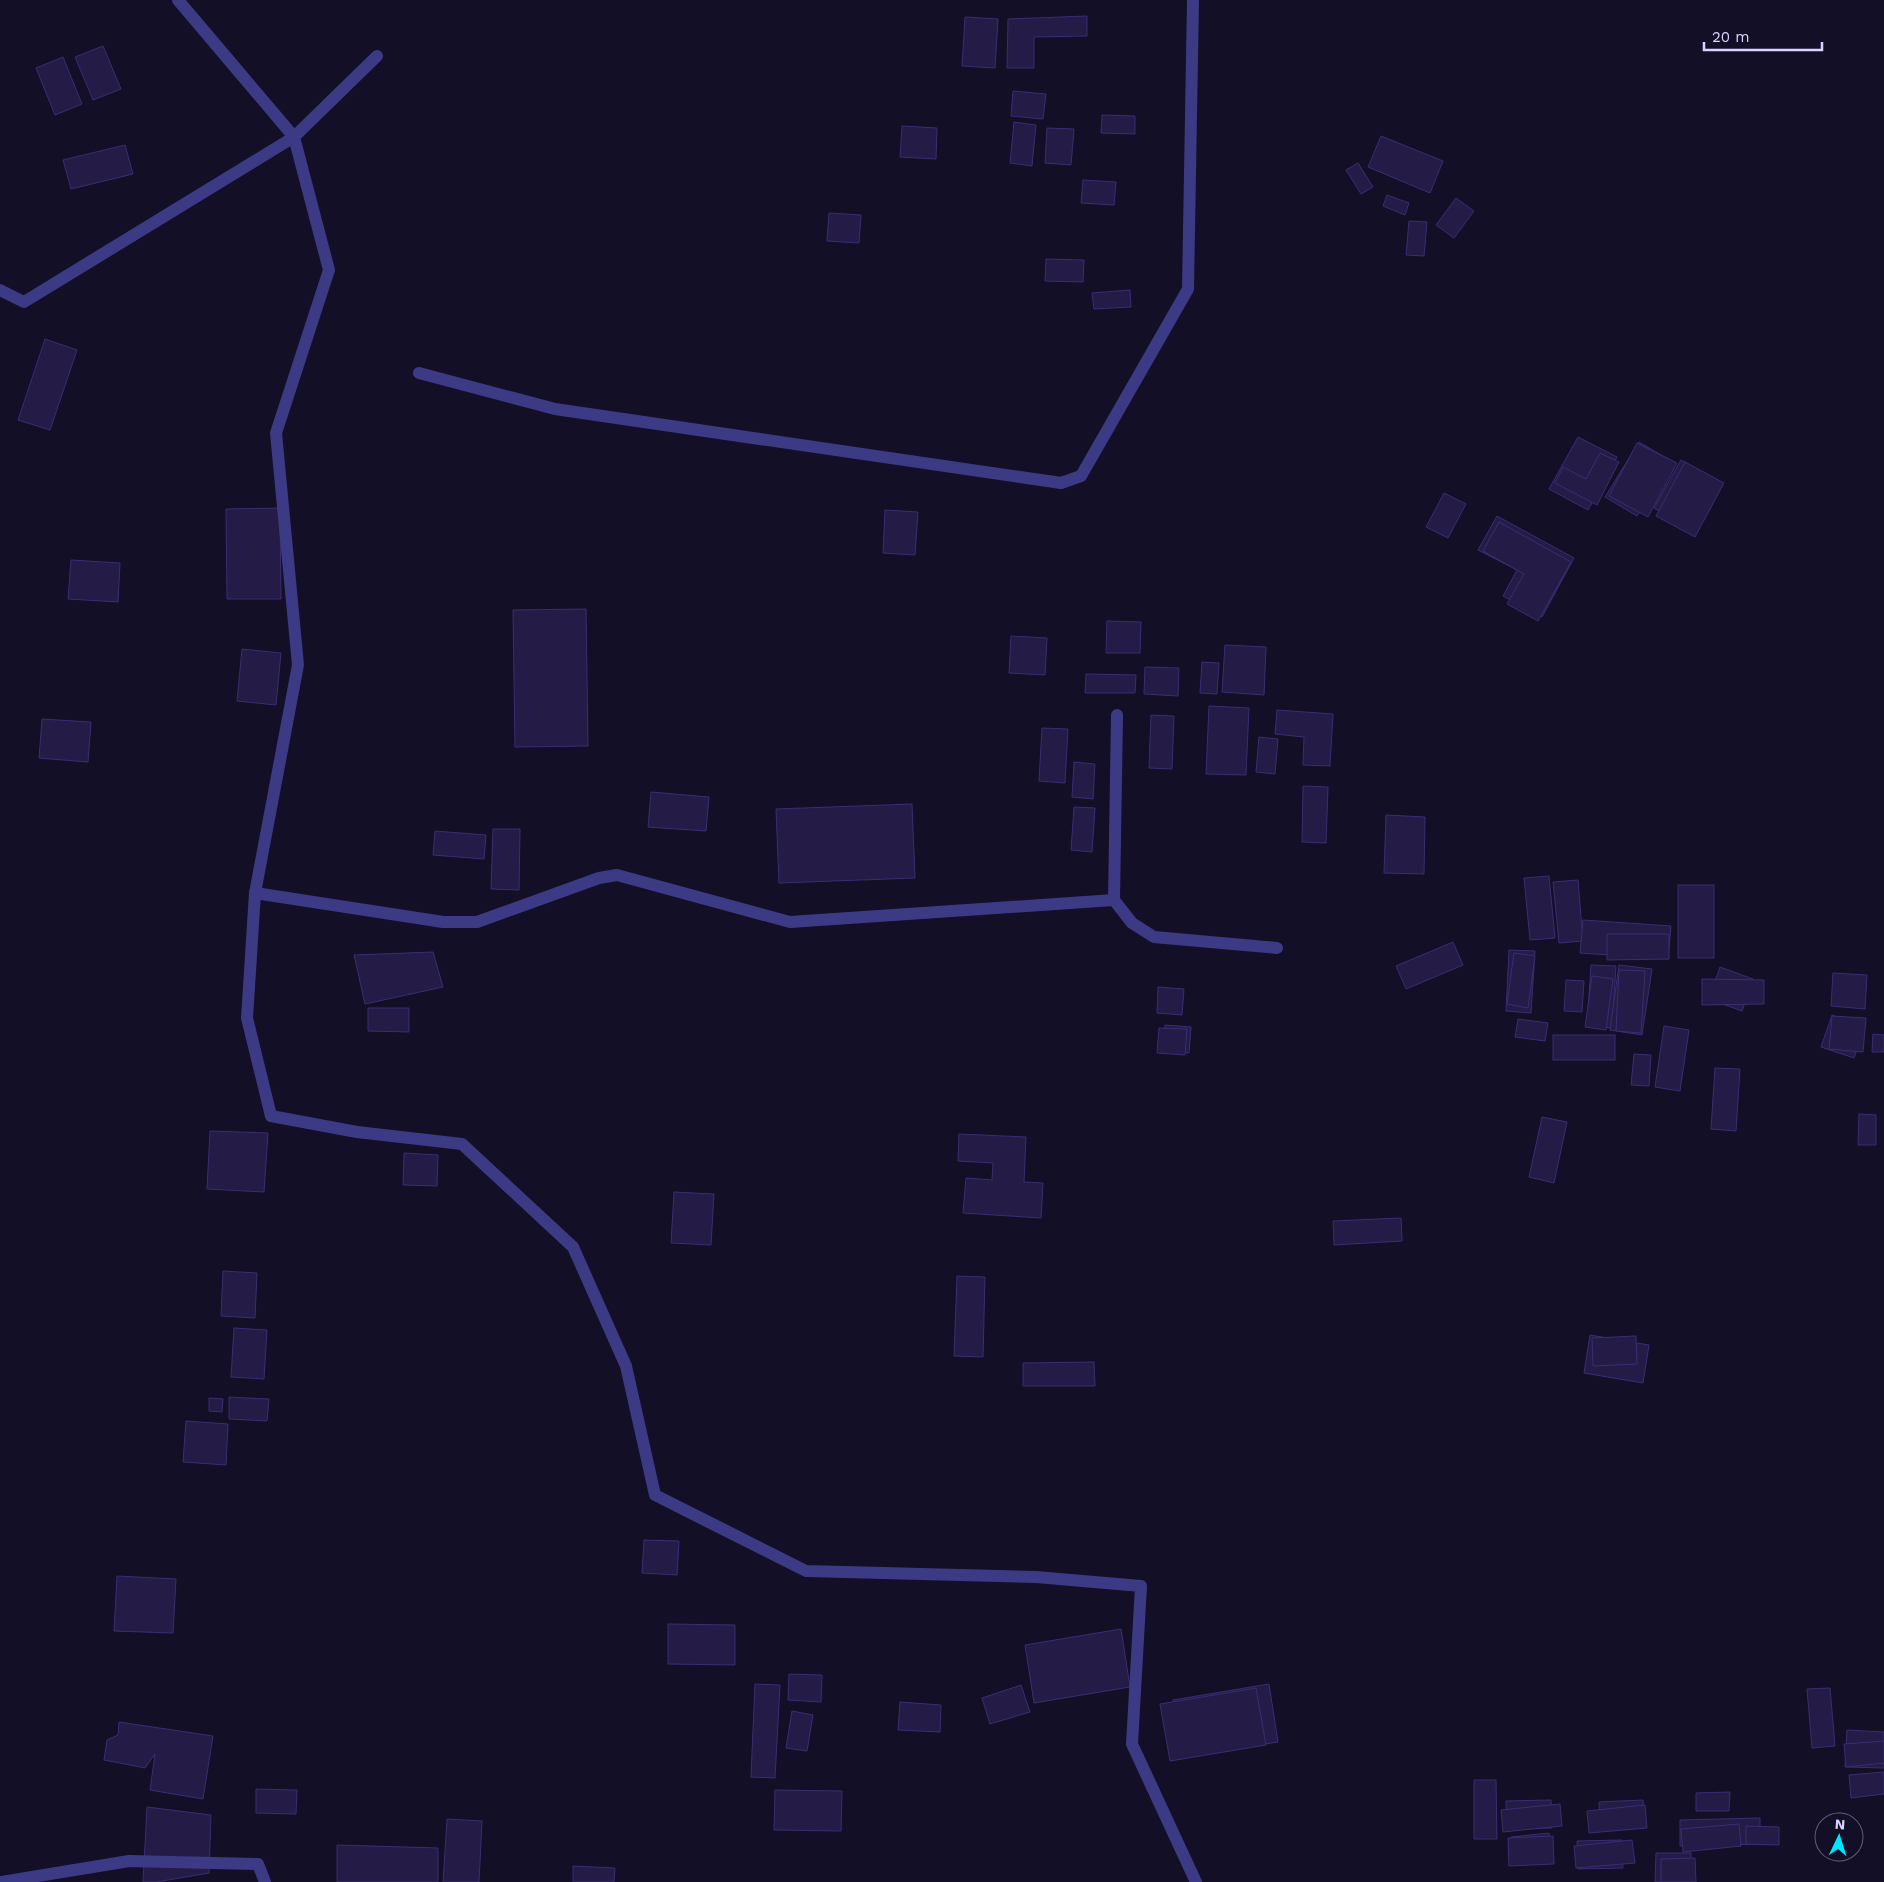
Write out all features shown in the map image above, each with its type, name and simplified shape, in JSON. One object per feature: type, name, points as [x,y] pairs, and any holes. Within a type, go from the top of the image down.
[{"type":"street","points":[[178,0],[294,137],[329,270],[276,433],[298,665],[255,893],[248,1018],[271,1116],[357,1132],[462,1144],[573,1248],[626,1366],[655,1495],[806,1571],[1036,1578],[1141,1586],[1132,1744],[1196,1882]]},
{"type":"street","points":[[419,372],[555,409],[1061,483],[1081,476],[1188,289],[1192,0]]},
{"type":"street","points":[[0,290],[24,302],[294,137],[377,56]]},
{"type":"street","points":[[1117,715],[1114,900],[1132,923],[1154,937],[1278,948]]},
{"type":"street","points":[[255,893],[443,922],[477,922],[599,878],[618,875],[790,922],[1114,900]]},
{"type":"street","points":[[2,1882],[129,1861],[258,1864],[265,1882]]},
{"type":"building","points":[[1087,16],[1087,36],[1034,37],[1034,68],[1007,68],[1008,19]]},
{"type":"building","points":[[965,17],[998,19],[995,68],[962,66]]},
{"type":"building","points":[[103,46],[121,89],[93,100],[75,57]]},
{"type":"building","points":[[63,57],[82,104],[55,115],[36,68]]},
{"type":"building","points":[[1013,91],[1046,94],[1043,119],[1011,116]]},
{"type":"building","points":[[1102,115],[1135,116],[1135,134],[1101,133]]},
{"type":"building","points":[[1014,122],[1036,125],[1032,166],[1010,163]]},
{"type":"building","points":[[902,126],[937,128],[936,159],[900,157]]},
{"type":"building","points":[[1047,128],[1074,129],[1071,165],[1045,163]]},
{"type":"building","points":[[1381,136],[1443,161],[1430,193],[1368,167]]},
{"type":"building","points":[[125,145],[133,174],[71,189],[63,160]]},
{"type":"building","points":[[1358,163],[1373,187],[1361,194],[1346,170]]},
{"type":"building","points":[[1083,180],[1116,182],[1114,205],[1081,203]]},
{"type":"building","points":[[1387,195],[1409,203],[1405,215],[1383,206]]},
{"type":"building","points":[[1456,198],[1474,211],[1454,238],[1436,225]]},
{"type":"building","points":[[829,213],[861,215],[859,243],[827,241]]},
{"type":"building","points":[[1409,221],[1427,222],[1424,256],[1406,255]]},
{"type":"building","points":[[1046,259],[1084,260],[1083,282],[1045,281]]},
{"type":"building","points":[[1130,290],[1131,307],[1094,309],[1092,293]]},
{"type":"building","points":[[45,339],[77,350],[50,430],[18,420]]},
{"type":"building","points":[[1578,437],[1617,457],[1588,510],[1549,489]]},
{"type":"building","points":[[1639,442],[1671,461],[1637,516],[1605,497]]},
{"type":"building","points":[[1637,443],[1677,463],[1648,517],[1609,496]]},
{"type":"building","points":[[1600,453],[1619,462],[1597,505],[1555,483],[1563,467],[1586,479]]},
{"type":"building","points":[[1681,460],[1720,482],[1693,531],[1654,508]]},
{"type":"building","points":[[1685,462],[1724,483],[1695,537],[1656,516]]},
{"type":"building","points":[[1444,493],[1466,504],[1448,538],[1426,527]]},
{"type":"building","points":[[280,508],[281,599],[227,599],[226,509]]},
{"type":"building","points":[[885,510],[918,512],[915,555],[883,553]]},
{"type":"building","points":[[1497,516],[1574,558],[1542,617],[1503,596],[1517,570],[1478,550]]},
{"type":"building","points":[[1499,522],[1571,562],[1538,621],[1507,604],[1524,574],[1483,551]]},
{"type":"building","points":[[71,560],[120,563],[118,602],[68,599]]},
{"type":"building","points":[[586,609],[588,746],[515,747],[513,610]]},
{"type":"building","points":[[1107,621],[1141,622],[1140,653],[1106,653]]},
{"type":"building","points":[[1011,636],[1047,638],[1045,675],[1009,673]]},
{"type":"building","points":[[1225,645],[1266,647],[1264,695],[1222,692]]},
{"type":"building","points":[[242,649],[281,653],[276,705],[237,701]]},
{"type":"building","points":[[1202,662],[1219,663],[1217,694],[1200,693]]},
{"type":"building","points":[[1145,667],[1179,668],[1178,696],[1144,694]]},
{"type":"building","points":[[1086,674],[1136,675],[1135,693],[1085,693]]},
{"type":"building","points":[[1209,706],[1249,708],[1246,775],[1206,774]]},
{"type":"building","points":[[1277,710],[1333,714],[1330,766],[1303,765],[1304,737],[1275,734]]},
{"type":"building","points":[[1151,715],[1174,716],[1172,769],[1149,768]]},
{"type":"building","points":[[42,719],[91,722],[88,762],[39,758]]},
{"type":"building","points":[[1042,728],[1068,729],[1065,783],[1039,781]]},
{"type":"building","points":[[1259,737],[1278,739],[1275,774],[1256,772]]},
{"type":"building","points":[[1074,762],[1095,764],[1093,799],[1072,797]]},
{"type":"building","points":[[1303,786],[1328,787],[1326,843],[1302,842]]},
{"type":"building","points":[[651,792],[709,797],[706,831],[648,827]]},
{"type":"building","points":[[912,804],[915,878],[779,883],[776,809]]},
{"type":"building","points":[[1074,807],[1095,808],[1092,852],[1071,850]]},
{"type":"building","points":[[1386,815],[1425,817],[1424,874],[1384,873]]},
{"type":"building","points":[[493,829],[520,829],[519,890],[491,889]]},
{"type":"building","points":[[435,831],[486,835],[484,859],[433,855]]},
{"type":"building","points":[[1549,876],[1555,938],[1530,940],[1524,878]]},
{"type":"building","points":[[1578,880],[1583,941],[1559,943],[1553,882]]},
{"type":"building","points":[[1678,885],[1714,885],[1714,958],[1678,958]]},
{"type":"building","points":[[1583,920],[1671,926],[1668,959],[1580,953]]},
{"type":"building","points":[[1607,934],[1669,934],[1669,959],[1607,960]]},
{"type":"building","points":[[1453,942],[1463,965],[1406,989],[1396,966]]},
{"type":"building","points":[[1509,950],[1535,951],[1531,1013],[1506,1011]]},
{"type":"building","points":[[433,952],[443,987],[365,1004],[354,955]]},
{"type":"building","points":[[1514,953],[1535,956],[1528,1008],[1507,1004]]},
{"type":"building","points":[[1591,965],[1616,966],[1612,1028],[1587,1026]]},
{"type":"building","points":[[1619,965],[1652,969],[1642,1035],[1610,1030]]},
{"type":"building","points":[[1720,967],[1753,979],[1742,1011],[1709,999]]},
{"type":"building","points":[[1619,970],[1645,971],[1641,1033],[1616,1031]]},
{"type":"building","points":[[1833,973],[1867,975],[1865,1009],[1831,1006]]},
{"type":"building","points":[[1592,976],[1613,979],[1606,1030],[1585,1027]]},
{"type":"building","points":[[1702,979],[1764,980],[1764,1004],[1702,1005]]},
{"type":"building","points":[[1566,980],[1584,981],[1582,1012],[1564,1011]]},
{"type":"building","points":[[1158,987],[1184,989],[1182,1015],[1157,1013]]},
{"type":"building","points":[[368,1008],[409,1008],[409,1032],[368,1031]]},
{"type":"building","points":[[1832,1015],[1865,1027],[1854,1058],[1821,1047]]},
{"type":"building","points":[[1832,1016],[1866,1018],[1863,1052],[1829,1049]]},
{"type":"building","points":[[1518,1019],[1548,1023],[1545,1041],[1515,1037]]},
{"type":"building","points":[[1165,1025],[1191,1027],[1189,1053],[1164,1051]]},
{"type":"building","points":[[1664,1026],[1689,1030],[1680,1091],[1655,1087]]},
{"type":"building","points":[[1159,1028],[1187,1029],[1185,1055],[1157,1053]]},
{"type":"building","points":[[1873,1034],[1884,1035],[1884,1052],[1872,1052]]},
{"type":"building","points":[[1553,1035],[1615,1035],[1615,1060],[1553,1060]]},
{"type":"building","points":[[1634,1054],[1651,1055],[1649,1086],[1631,1085]]},
{"type":"building","points":[[1715,1068],[1740,1069],[1736,1131],[1711,1129]]},
{"type":"building","points":[[1859,1114],[1876,1115],[1876,1145],[1858,1145]]},
{"type":"building","points":[[1542,1117],[1567,1122],[1554,1183],[1529,1177]]},
{"type":"building","points":[[210,1131],[268,1133],[264,1192],[207,1189]]},
{"type":"building","points":[[959,1134],[1026,1137],[1024,1182],[1043,1183],[1041,1218],[963,1213],[966,1178],[992,1180],[993,1163],[958,1161]]},
{"type":"building","points":[[404,1153],[438,1155],[437,1186],[403,1185]]},
{"type":"building","points":[[674,1192],[714,1194],[711,1245],[671,1243]]},
{"type":"building","points":[[1401,1218],[1402,1241],[1334,1245],[1333,1221]]},
{"type":"building","points":[[223,1271],[257,1273],[255,1318],[221,1316]]},
{"type":"building","points":[[957,1276],[985,1277],[983,1357],[954,1356]]},
{"type":"building","points":[[234,1328],[267,1330],[264,1379],[231,1377]]},
{"type":"building","points":[[1590,1335],[1649,1345],[1643,1383],[1584,1373]]},
{"type":"building","points":[[1636,1336],[1637,1364],[1593,1366],[1592,1338]]},
{"type":"building","points":[[1094,1362],[1095,1386],[1023,1386],[1023,1363]]},
{"type":"building","points":[[229,1397],[269,1399],[267,1421],[229,1419]]},
{"type":"building","points":[[209,1398],[223,1399],[222,1412],[209,1411]]},
{"type":"building","points":[[186,1421],[228,1424],[226,1465],[183,1462]]},
{"type":"building","points":[[644,1540],[679,1541],[677,1575],[642,1573]]},
{"type":"building","points":[[117,1576],[176,1579],[173,1633],[114,1631]]},
{"type":"building","points":[[668,1624],[735,1625],[735,1665],[668,1664]]},
{"type":"building","points":[[1121,1629],[1130,1687],[1034,1703],[1025,1645]]},
{"type":"building","points":[[789,1674],[822,1675],[821,1702],[788,1700]]},
{"type":"building","points":[[755,1684],[780,1685],[775,1778],[751,1777]]},
{"type":"building","points":[[1269,1684],[1278,1742],[1182,1757],[1173,1700]]},
{"type":"building","points":[[1021,1685],[1030,1712],[990,1724],[982,1698]]},
{"type":"building","points":[[1256,1688],[1266,1745],[1170,1761],[1160,1704]]},
{"type":"building","points":[[1830,1688],[1835,1746],[1812,1748],[1807,1689]]},
{"type":"building","points":[[900,1702],[941,1705],[940,1732],[898,1730]]},
{"type":"building","points":[[792,1711],[813,1715],[807,1751],[786,1748]]},
{"type":"building","points":[[119,1722],[213,1736],[203,1799],[150,1790],[155,1754],[145,1768],[104,1760],[107,1740],[118,1735]]},
{"type":"building","points":[[1847,1730],[1884,1732],[1884,1768],[1845,1767]]},
{"type":"building","points":[[1884,1741],[1884,1763],[1846,1767],[1844,1744]]},
{"type":"building","points":[[1884,1772],[1884,1794],[1851,1798],[1849,1775]]},
{"type":"building","points":[[1474,1780],[1496,1780],[1497,1839],[1474,1839]]},
{"type":"building","points":[[256,1789],[297,1790],[296,1814],[256,1813]]},
{"type":"building","points":[[775,1790],[842,1791],[841,1831],[774,1830]]},
{"type":"building","points":[[1730,1792],[1729,1811],[1696,1811],[1696,1793]]},
{"type":"building","points":[[1551,1800],[1552,1828],[1507,1829],[1506,1801]]},
{"type":"building","points":[[1643,1800],[1644,1828],[1600,1830],[1599,1802]]},
{"type":"building","points":[[1560,1804],[1562,1826],[1503,1832],[1501,1810]]},
{"type":"building","points":[[1645,1805],[1647,1828],[1589,1833],[1587,1811]]},
{"type":"building","points":[[147,1807],[211,1815],[209,1873],[156,1882],[143,1882]]},
{"type":"building","points":[[1760,1818],[1760,1844],[1680,1846],[1680,1820]]},
{"type":"building","points":[[447,1819],[482,1821],[479,1882],[443,1882]]},
{"type":"building","points":[[1739,1824],[1741,1846],[1683,1852],[1681,1829]]},
{"type":"building","points":[[1746,1826],[1779,1827],[1779,1845],[1746,1844]]},
{"type":"building","points":[[1549,1833],[1551,1853],[1513,1856],[1511,1837]]},
{"type":"building","points":[[1553,1836],[1554,1864],[1509,1866],[1508,1838]]},
{"type":"building","points":[[1622,1840],[1623,1868],[1578,1869],[1577,1841]]},
{"type":"building","points":[[1632,1840],[1635,1863],[1576,1868],[1574,1846]]},
{"type":"building","points":[[337,1845],[438,1848],[438,1882],[337,1882]]},
{"type":"building","points":[[1656,1853],[1691,1853],[1691,1882],[1655,1882]]},
{"type":"building","points":[[1695,1858],[1696,1882],[1661,1882],[1661,1859]]},
{"type":"building","points":[[573,1866],[615,1868],[614,1882],[573,1882]]}]
